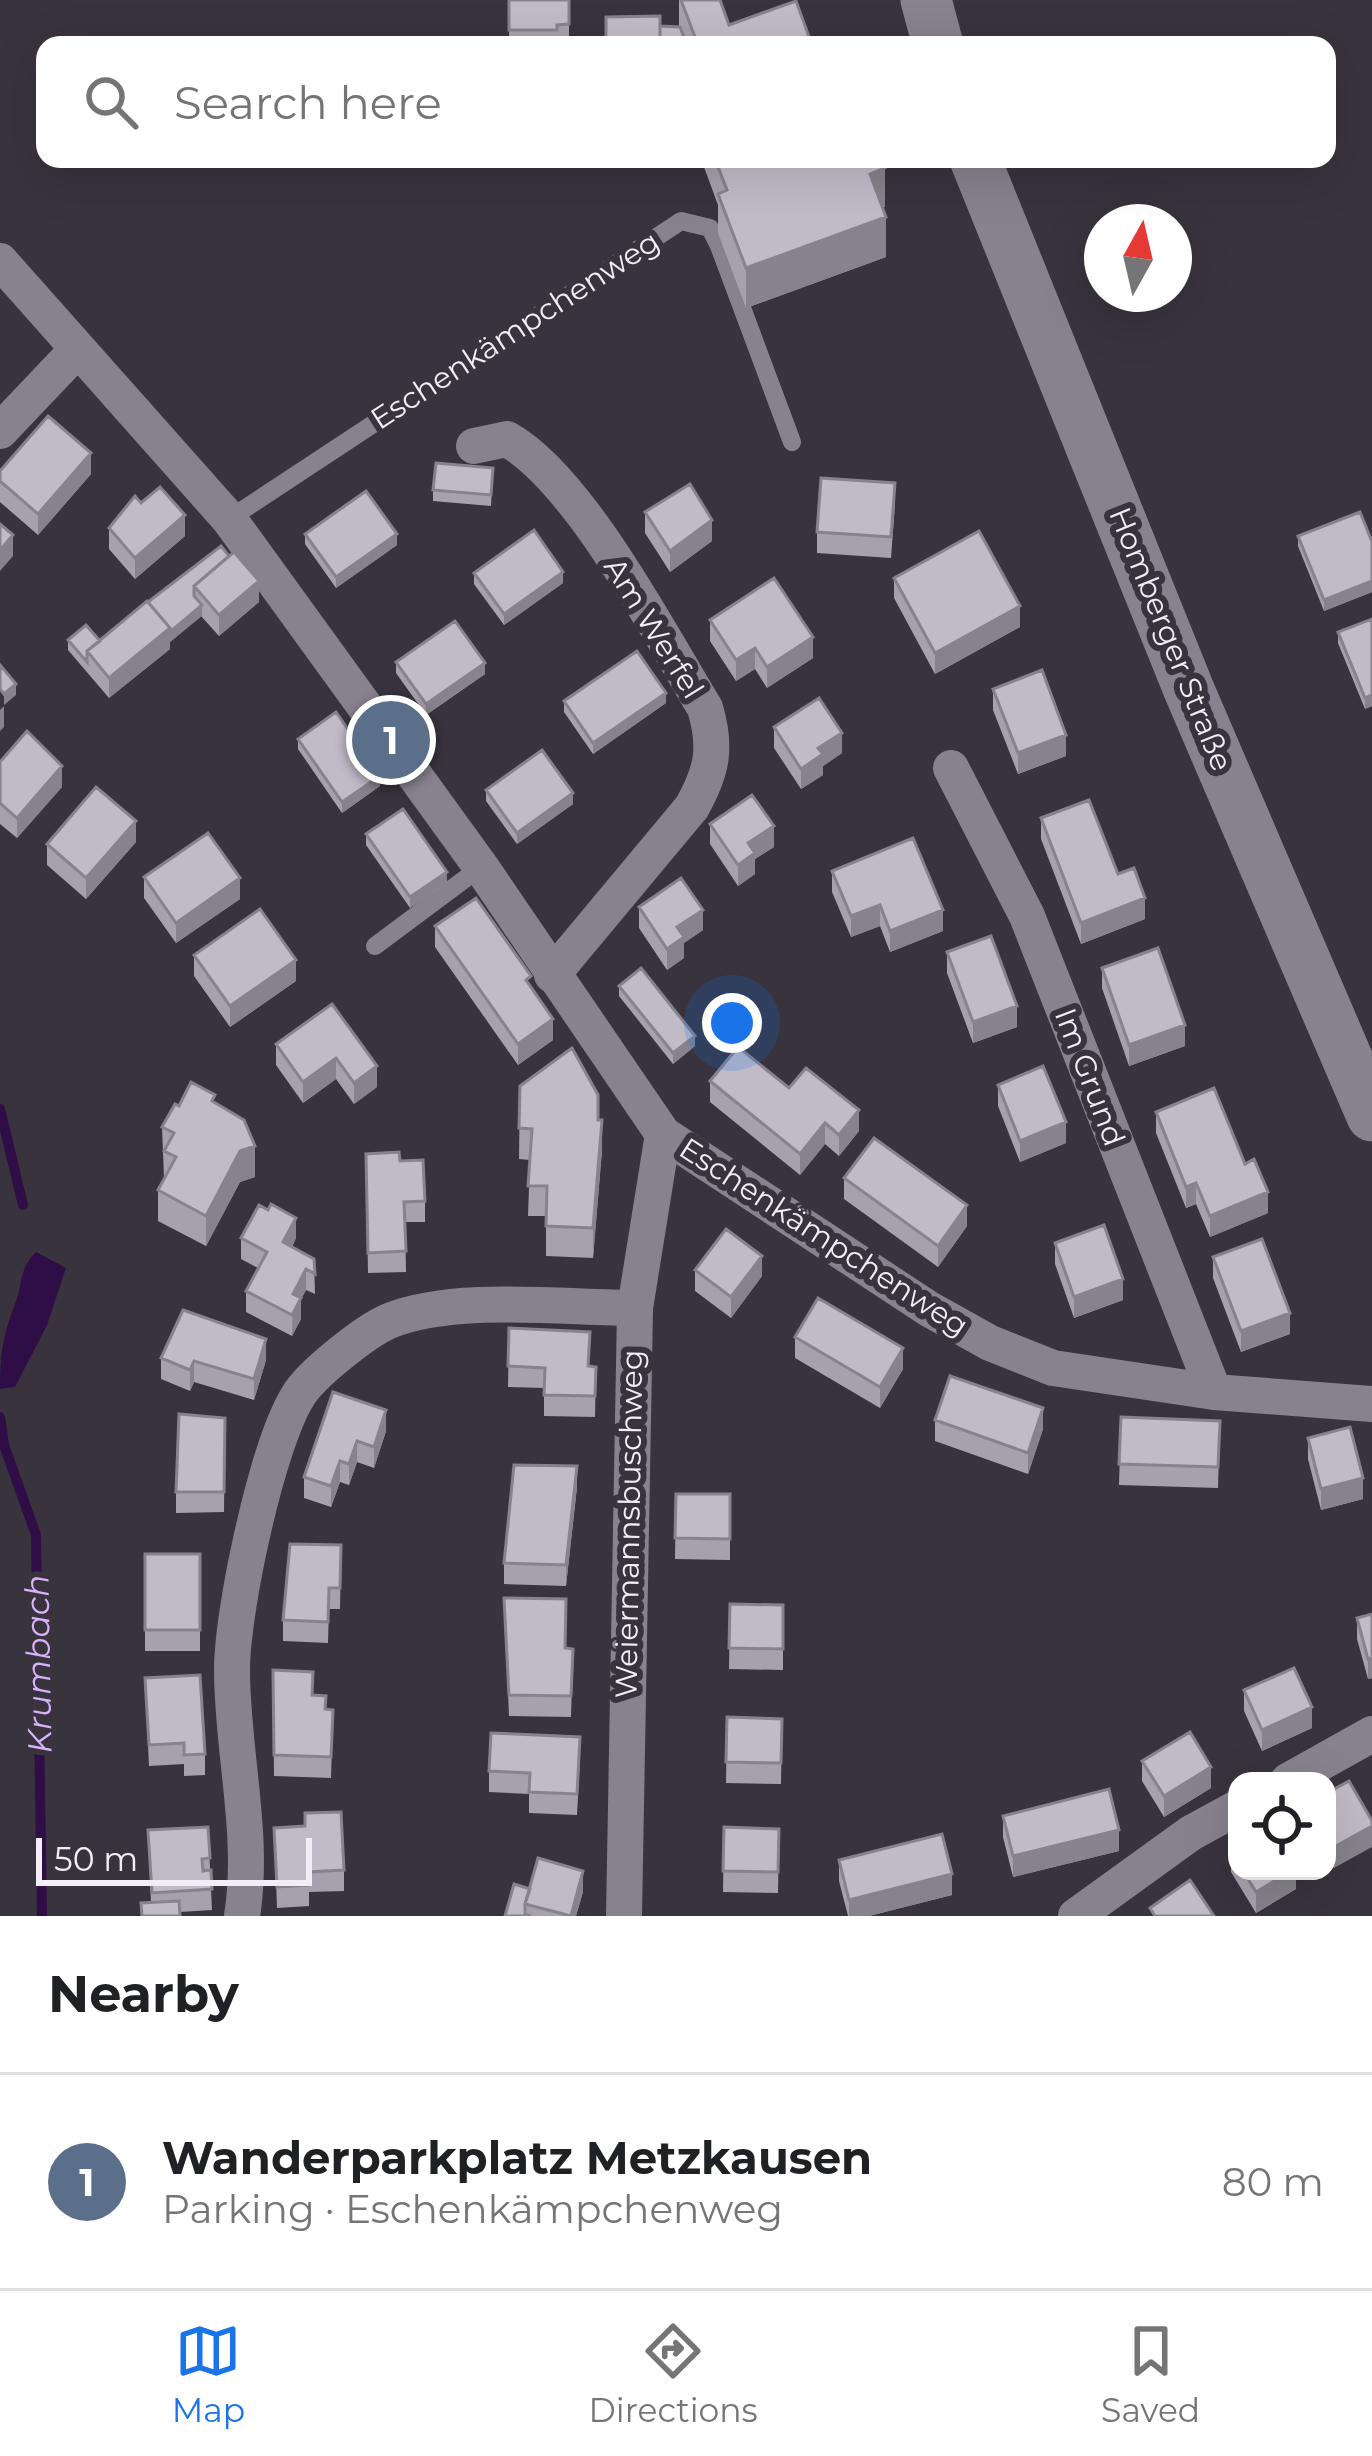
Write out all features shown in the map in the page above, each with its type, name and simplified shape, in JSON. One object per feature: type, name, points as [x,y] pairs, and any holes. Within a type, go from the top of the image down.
[{"type":"main road","points":[[926,0],[936,36]]},
{"type":"main road","name":"Homberger Straße","points":[[979,168],[1189,690],[1372,1116]]},
{"type":"street","name":"Eschenkämpchenweg","points":[[0,261],[229,519],[481,867],[663,1134],[990,1343],[1053,1368],[1214,1392],[1372,1404]]},
{"type":"street","points":[[0,431],[76,351]]},
{"type":"street","name":"Am Werfel","points":[[474,446],[508,439],[528,451],[574,506],[705,708],[715,743],[708,778],[692,807],[552,975]]},
{"type":"street","name":"Im Grund","points":[[950,767],[1027,916],[1214,1392]]},
{"type":"street","name":"Weiermannsbuschweg","points":[[624,1916],[634,1308],[663,1134]]},
{"type":"street","points":[[242,1916],[245,1871],[232,1666],[256,1514],[298,1396],[325,1367],[389,1321],[465,1307],[634,1308]]},
{"type":"street","points":[[1304,1772],[1372,1734]]},
{"type":"street","points":[[1076,1916],[1191,1833],[1228,1813]]},
{"type":"lane","name":"Eschenkämpchenweg","points":[[229,519],[680,221],[710,228],[792,442]]},
{"type":"lane","points":[[375,946],[481,867]]},
{"type":"shaded area","points":[[36,1252],[66,1268],[47,1325],[15,1387],[0,1389],[8,1326],[24,1270]]},
{"type":"building","points":[[509,0],[569,0],[569,24],[557,25],[557,30],[509,30]]},
{"type":"building","points":[[681,0],[720,0],[729,25],[796,1],[809,36],[695,36]]},
{"type":"building","points":[[660,16],[660,36],[606,36],[606,17]]},
{"type":"building","points":[[660,26],[680,27],[684,36],[660,36]]},
{"type":"building","points":[[718,168],[885,168],[870,174],[886,217],[746,268],[718,194],[727,190]]},
{"type":"building","points":[[48,416],[91,453],[38,514],[0,481],[0,471]]},
{"type":"building","points":[[436,463],[493,468],[491,495],[433,490]]},
{"type":"building","points":[[821,478],[895,483],[891,537],[817,532]]},
{"type":"building","points":[[690,484],[712,520],[670,551],[645,512]]},
{"type":"building","points":[[160,487],[185,515],[135,558],[109,528],[135,496],[141,503]]},
{"type":"building","points":[[366,491],[397,534],[336,577],[305,534]]},
{"type":"building","points":[[1360,512],[1372,542],[1372,581],[1324,600],[1298,536]]},
{"type":"building","points":[[0,524],[13,535],[0,550]]},
{"type":"building","points":[[534,530],[563,572],[504,614],[474,573]]},
{"type":"building","points":[[979,531],[1020,606],[935,653],[894,578]]},
{"type":"building","points":[[221,546],[229,556],[194,586],[194,596],[202,605],[170,632],[148,602]]},
{"type":"building","points":[[234,552],[259,581],[219,615],[194,586]]},
{"type":"building","points":[[774,578],[813,637],[767,667],[755,648],[736,660],[710,620]]},
{"type":"building","points":[[147,601],[170,628],[109,678],[87,651]]},
{"type":"building","points":[[1372,619],[1372,695],[1365,698],[1338,632]]},
{"type":"building","points":[[455,621],[485,663],[426,704],[396,662]]},
{"type":"building","points":[[86,625],[100,641],[87,651],[87,662],[68,640]]},
{"type":"building","points":[[637,651],[666,693],[593,743],[564,701]]},
{"type":"building","points":[[0,665],[16,684],[4,694],[0,689]]},
{"type":"building","points":[[1042,670],[1066,735],[1018,753],[993,689]]},
{"type":"building","points":[[819,698],[842,733],[818,748],[823,754],[801,769],[774,727]]},
{"type":"building","points":[[336,712],[380,776],[342,802],[298,739]]},
{"type":"building","points":[[27,731],[62,766],[17,818],[0,803],[0,762]]},
{"type":"building","points":[[542,750],[573,793],[517,833],[486,790]]},
{"type":"building","points":[[96,787],[136,821],[86,878],[47,844]]},
{"type":"building","points":[[752,795],[774,826],[748,843],[755,853],[738,865],[710,824]]},
{"type":"building","points":[[1089,800],[1118,874],[1134,868],[1145,898],[1081,923],[1041,818]]},
{"type":"building","points":[[403,809],[447,872],[410,897],[366,834]]},
{"type":"building","points":[[208,833],[240,878],[176,923],[144,877]]},
{"type":"building","points":[[913,838],[943,910],[890,931],[880,905],[851,916],[832,871]]},
{"type":"building","points":[[681,878],[703,910],[677,927],[684,937],[667,949],[639,907]]},
{"type":"building","points":[[476,898],[531,976],[526,980],[553,1019],[518,1044],[435,926]]},
{"type":"building","points":[[260,909],[296,960],[230,1006],[194,955]]},
{"type":"building","points":[[991,936],[1017,1006],[973,1022],[947,952]]},
{"type":"building","points":[[1158,948],[1185,1025],[1129,1045],[1102,968]]},
{"type":"building","points":[[641,968],[695,1036],[673,1053],[619,986]]},
{"type":"building","points":[[332,1004],[377,1066],[354,1083],[336,1058],[303,1082],[276,1044]]},
{"type":"building","points":[[738,1047],[789,1088],[806,1068],[859,1110],[839,1135],[825,1123],[800,1154],[710,1081]]},
{"type":"building","points":[[572,1048],[598,1095],[598,1120],[602,1120],[593,1228],[546,1226],[547,1186],[528,1186],[532,1129],[519,1128],[520,1086]]},
{"type":"building","points":[[1043,1066],[1066,1122],[1020,1141],[998,1085]]},
{"type":"building","points":[[191,1082],[244,1120],[255,1146],[240,1151],[206,1216],[158,1190],[176,1157],[164,1151],[174,1133],[162,1127]]},
{"type":"building","points":[[1214,1088],[1245,1164],[1254,1159],[1268,1192],[1210,1216],[1196,1183],[1186,1187],[1156,1112]]},
{"type":"building","points":[[874,1138],[967,1205],[938,1246],[844,1178]]},
{"type":"building","points":[[399,1152],[400,1161],[423,1160],[425,1201],[404,1202],[406,1251],[368,1253],[366,1154]]},
{"type":"building","points":[[271,1204],[296,1218],[283,1242],[314,1259],[315,1274],[306,1269],[293,1294],[301,1298],[292,1315],[246,1291],[267,1252],[241,1238],[259,1205],[268,1210]]},
{"type":"building","points":[[1104,1225],[1123,1279],[1074,1297],[1055,1243]]},
{"type":"building","points":[[726,1229],[762,1256],[731,1297],[695,1270]]},
{"type":"building","points":[[1262,1239],[1290,1313],[1241,1331],[1213,1257]]},
{"type":"building","points":[[818,1298],[903,1348],[880,1387],[795,1337]]},
{"type":"building","points":[[183,1310],[266,1339],[254,1379],[194,1361],[190,1370],[161,1358]]},
{"type":"building","points":[[509,1328],[590,1332],[588,1366],[596,1367],[595,1396],[544,1395],[545,1368],[508,1366]]},
{"type":"building","points":[[950,1376],[1043,1408],[1028,1453],[935,1420]]},
{"type":"building","points":[[333,1392],[386,1410],[374,1447],[357,1441],[349,1464],[340,1461],[331,1486],[304,1477]]},
{"type":"building","points":[[179,1414],[225,1418],[224,1492],[176,1492]]},
{"type":"building","points":[[1121,1417],[1220,1421],[1218,1467],[1119,1464]]},
{"type":"building","points":[[1350,1427],[1363,1478],[1321,1489],[1308,1438]]},
{"type":"building","points":[[514,1465],[577,1466],[566,1565],[504,1563]]},
{"type":"building","points":[[676,1494],[730,1494],[730,1539],[675,1538]]},
{"type":"building","points":[[290,1544],[341,1545],[340,1588],[329,1588],[328,1622],[283,1620]]},
{"type":"building","points":[[145,1554],[200,1554],[200,1630],[145,1630]]},
{"type":"building","points":[[504,1598],[566,1599],[565,1648],[573,1649],[571,1696],[509,1695]]},
{"type":"building","points":[[730,1604],[783,1605],[783,1649],[729,1648]]},
{"type":"building","points":[[1372,1614],[1372,1657],[1368,1659],[1357,1618]]},
{"type":"building","points":[[1294,1668],[1312,1707],[1262,1730],[1244,1690]]},
{"type":"building","points":[[273,1670],[313,1672],[312,1695],[326,1696],[325,1709],[333,1710],[331,1757],[274,1755]]},
{"type":"building","points":[[200,1675],[205,1754],[184,1755],[184,1743],[149,1745],[145,1678]]},
{"type":"building","points":[[727,1717],[782,1719],[781,1763],[726,1762]]},
{"type":"building","points":[[1190,1732],[1211,1767],[1164,1796],[1142,1761]]},
{"type":"building","points":[[491,1733],[580,1737],[577,1794],[529,1792],[530,1773],[489,1771]]},
{"type":"building","points":[[1349,1781],[1372,1826],[1336,1846],[1336,1788]]},
{"type":"building","points":[[1109,1789],[1119,1830],[1013,1856],[1003,1816]]},
{"type":"building","points":[[341,1812],[344,1870],[308,1872],[309,1885],[277,1887],[274,1828],[305,1826],[305,1813]]},
{"type":"building","points":[[208,1827],[210,1858],[202,1859],[203,1871],[211,1870],[212,1889],[152,1893],[148,1830]]},
{"type":"building","points":[[724,1827],[779,1829],[778,1872],[723,1871]]},
{"type":"building","points":[[942,1834],[952,1874],[849,1900],[839,1860]]},
{"type":"building","points":[[538,1858],[583,1871],[571,1916],[525,1904]]},
{"type":"building","points":[[1190,1880],[1214,1916],[1155,1916],[1150,1908]]},
{"type":"building","points":[[1249,1880],[1276,1880],[1256,1892]]},
{"type":"building","points":[[514,1884],[530,1889],[525,1914],[531,1916],[505,1916]]},
{"type":"building","points":[[179,1901],[180,1916],[142,1916],[141,1903]]},
{"type":"waterway","name":"Krumbach","points":[[0,1109],[23,1205]]},
{"type":"waterway","name":"Krumbach","points":[[0,1417],[4,1445],[36,1535],[42,1916]]},
{"type":"place","name":"Wanderparkplatz Metzkausen","points":[[391,740]]}]
